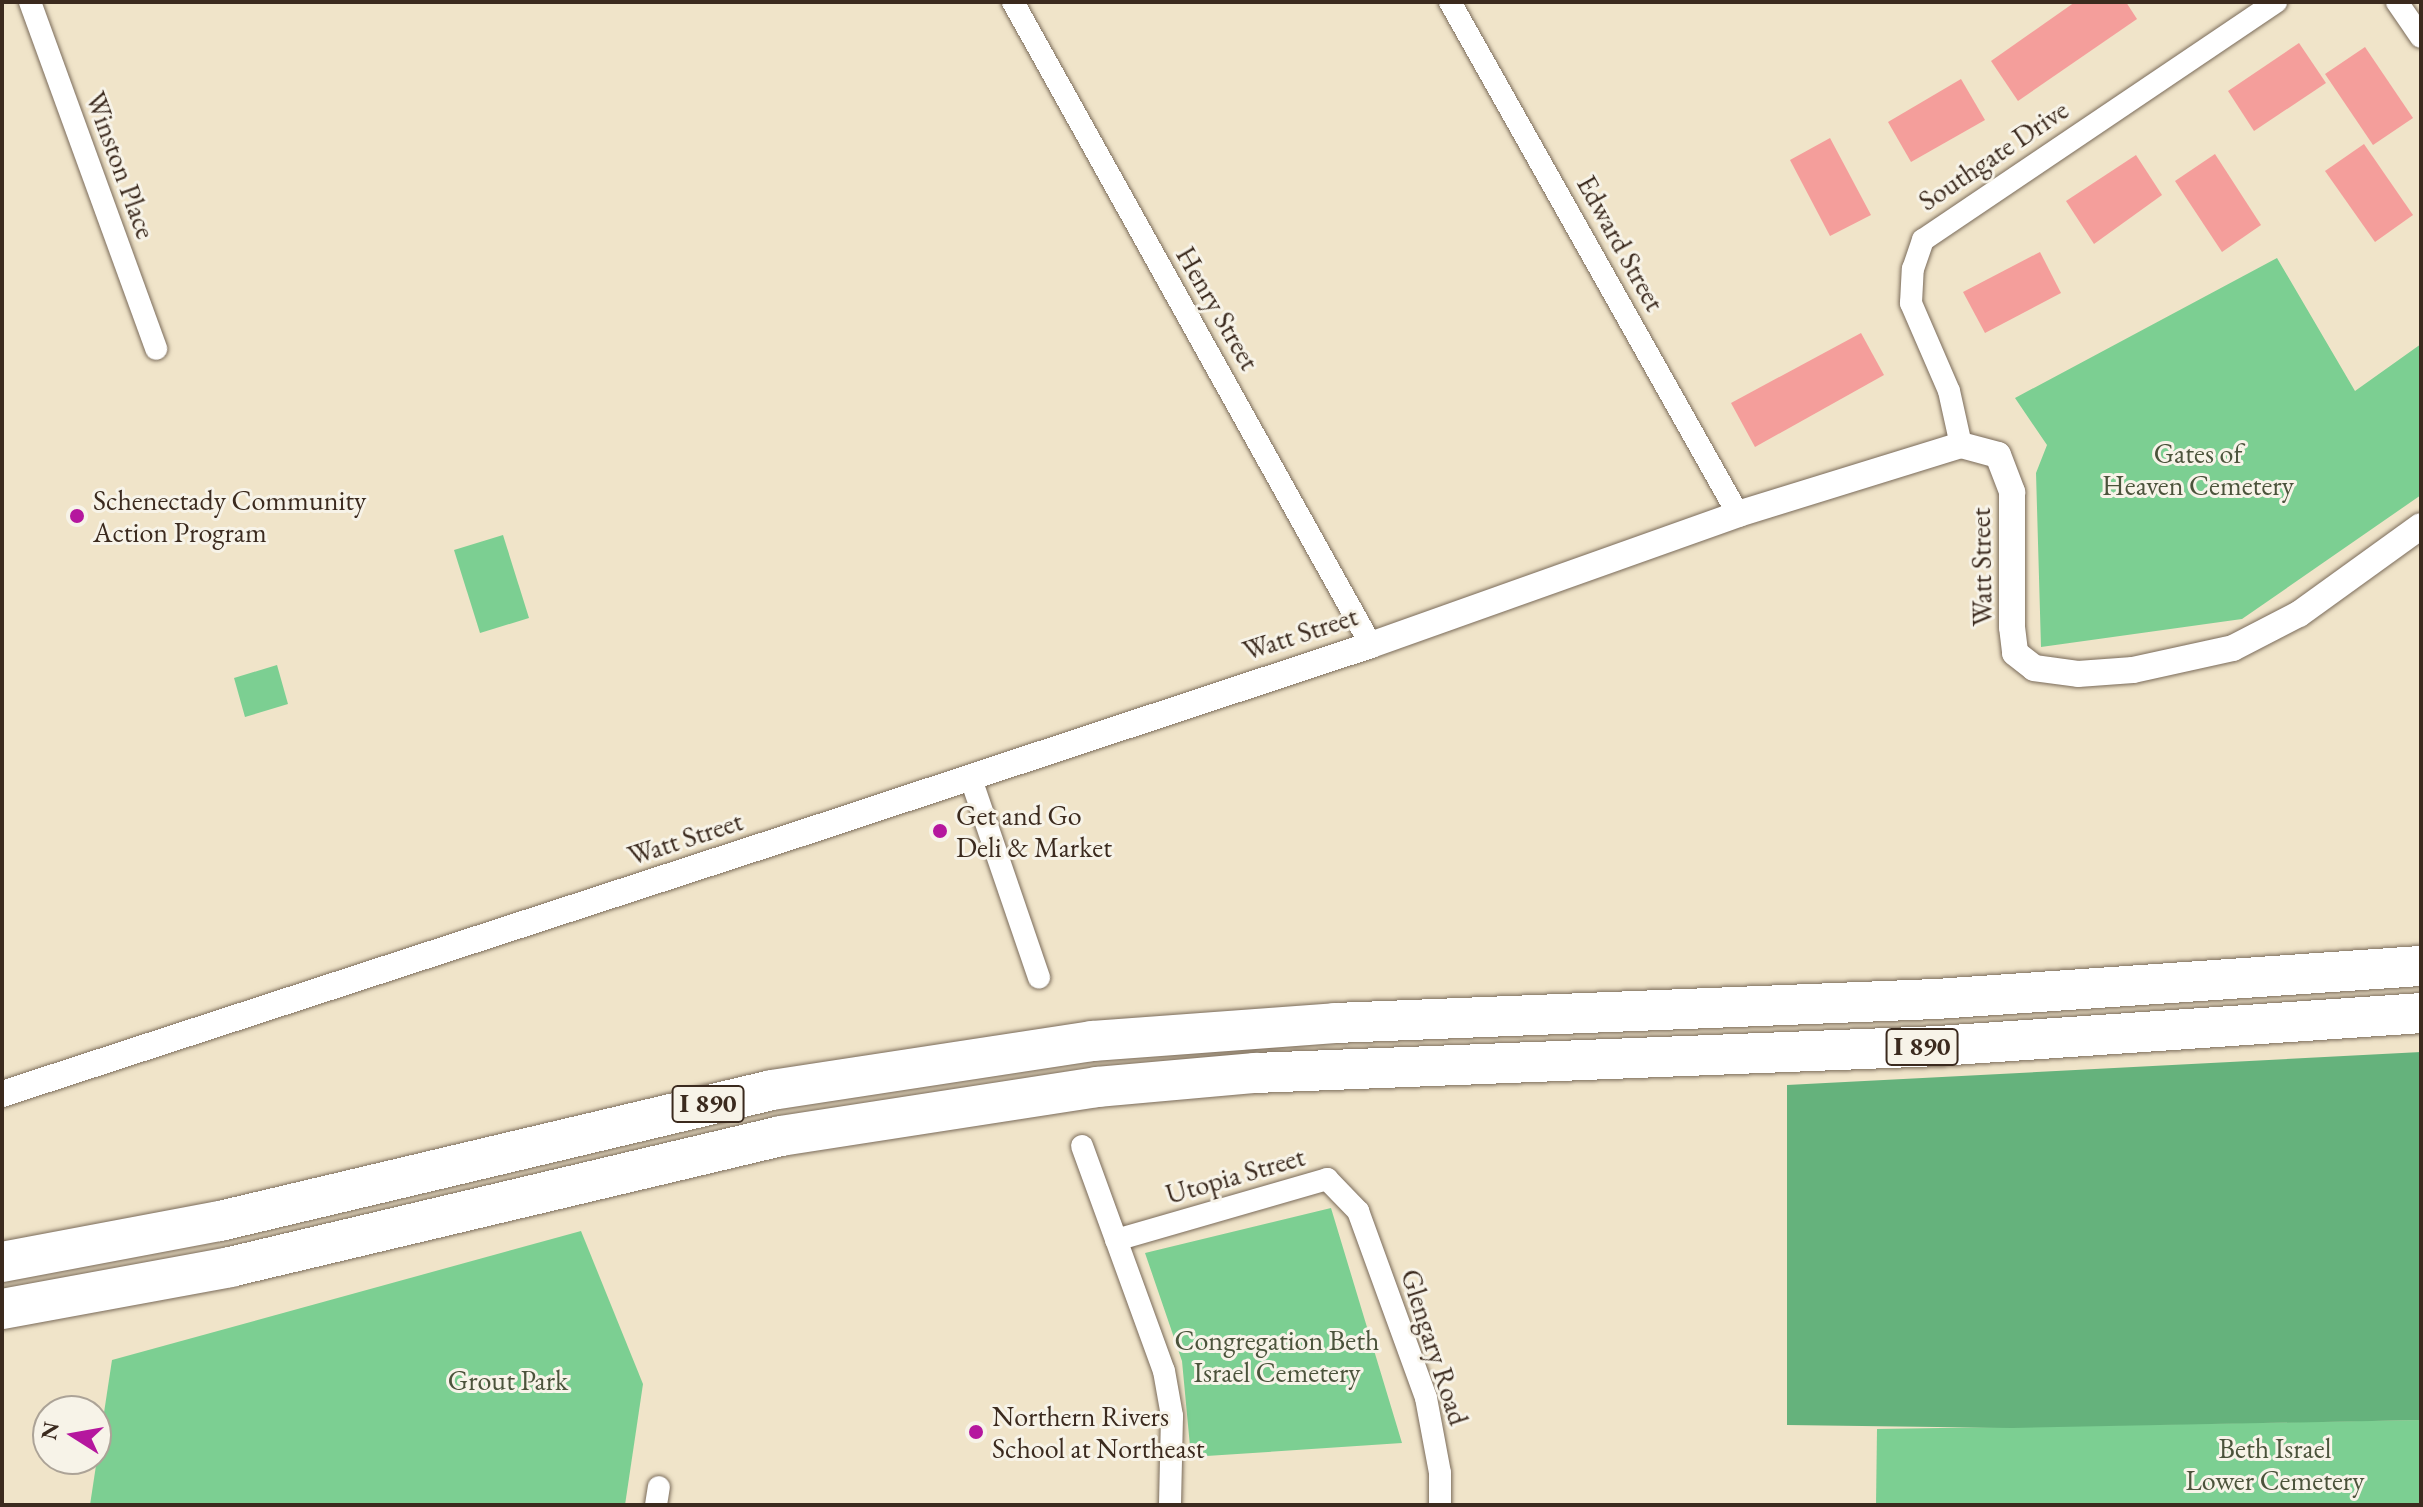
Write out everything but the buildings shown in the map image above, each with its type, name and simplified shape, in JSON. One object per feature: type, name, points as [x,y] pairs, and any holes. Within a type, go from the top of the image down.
[{"type":"highway","name":"I 890","points":[[2,1262],[220,1221],[772,1090],[1092,1041],[1321,1023],[1936,999],[2421,966]]},
{"type":"highway","name":"I 890","points":[[2,1309],[230,1267],[781,1136],[1084,1089],[1268,1073],[1938,1046],[2421,1013]]},
{"type":"street","name":"Winston Place","points":[[30,2],[156,349]]},
{"type":"street","name":"Henry Street","points":[[1013,2],[1371,645]]},
{"type":"street","name":"Edward Street","points":[[1450,2],[1738,514]]},
{"type":"street","name":"Southgate Drive","points":[[1961,445],[1949,391],[1911,303],[1913,269],[1923,240],[2276,2]]},
{"type":"street","points":[[2397,2],[2421,37]]},
{"type":"street","name":"Watt Street","points":[[2,1094],[1371,645],[1738,514],[1961,445],[1998,455],[2012,492],[2012,627],[2015,653],[2034,668],[2078,674],[2133,670],[2233,648],[2299,614],[2421,526]]},
{"type":"street","points":[[970,776],[1039,978]]},
{"type":"street","points":[[1082,1146],[1164,1371],[1172,1416],[1170,1505]]},
{"type":"street","name":"Utopia Street","points":[[1116,1240],[1327,1179],[1358,1211]]},
{"type":"street","name":"Glengary Road","points":[[1358,1211],[1426,1398],[1440,1473],[1440,1505]]},
{"type":"green space","name":"Gates of Heaven Cemetery","points":[[2277,258],[2355,391],[2421,344],[2421,495],[2242,619],[2041,647],[2036,473],[2047,445],[2015,398]]},
{"type":"green space","points":[[503,535],[529,618],[480,633],[454,550]]},
{"type":"green space","points":[[277,665],[288,704],[245,717],[234,678]]},
{"type":"green space","points":[[2421,1052],[2421,1420],[2012,1428],[1787,1425],[1787,1085]]},
{"type":"green space","name":"Congregation Beth Israel Cemetery","points":[[1331,1208],[1402,1443],[1191,1457],[1182,1361],[1145,1253]]},
{"type":"green space","name":"Grout Park","points":[[581,1231],[643,1384],[625,1505],[90,1505],[95,1475],[112,1475],[112,1395],[107,1395],[112,1360]]},
{"type":"green space","name":"Beth Israel Lower Cemetery","points":[[2421,1420],[2421,1505],[1876,1505],[1877,1429]]},
{"type":"place","name":"Schenectady Community Action Program","points":[[77,516]]},
{"type":"place","name":"Get and Go Deli & Market","points":[[940,831]]},
{"type":"place","name":"Northern Rivers School at Northeast","points":[[976,1432]]}]
